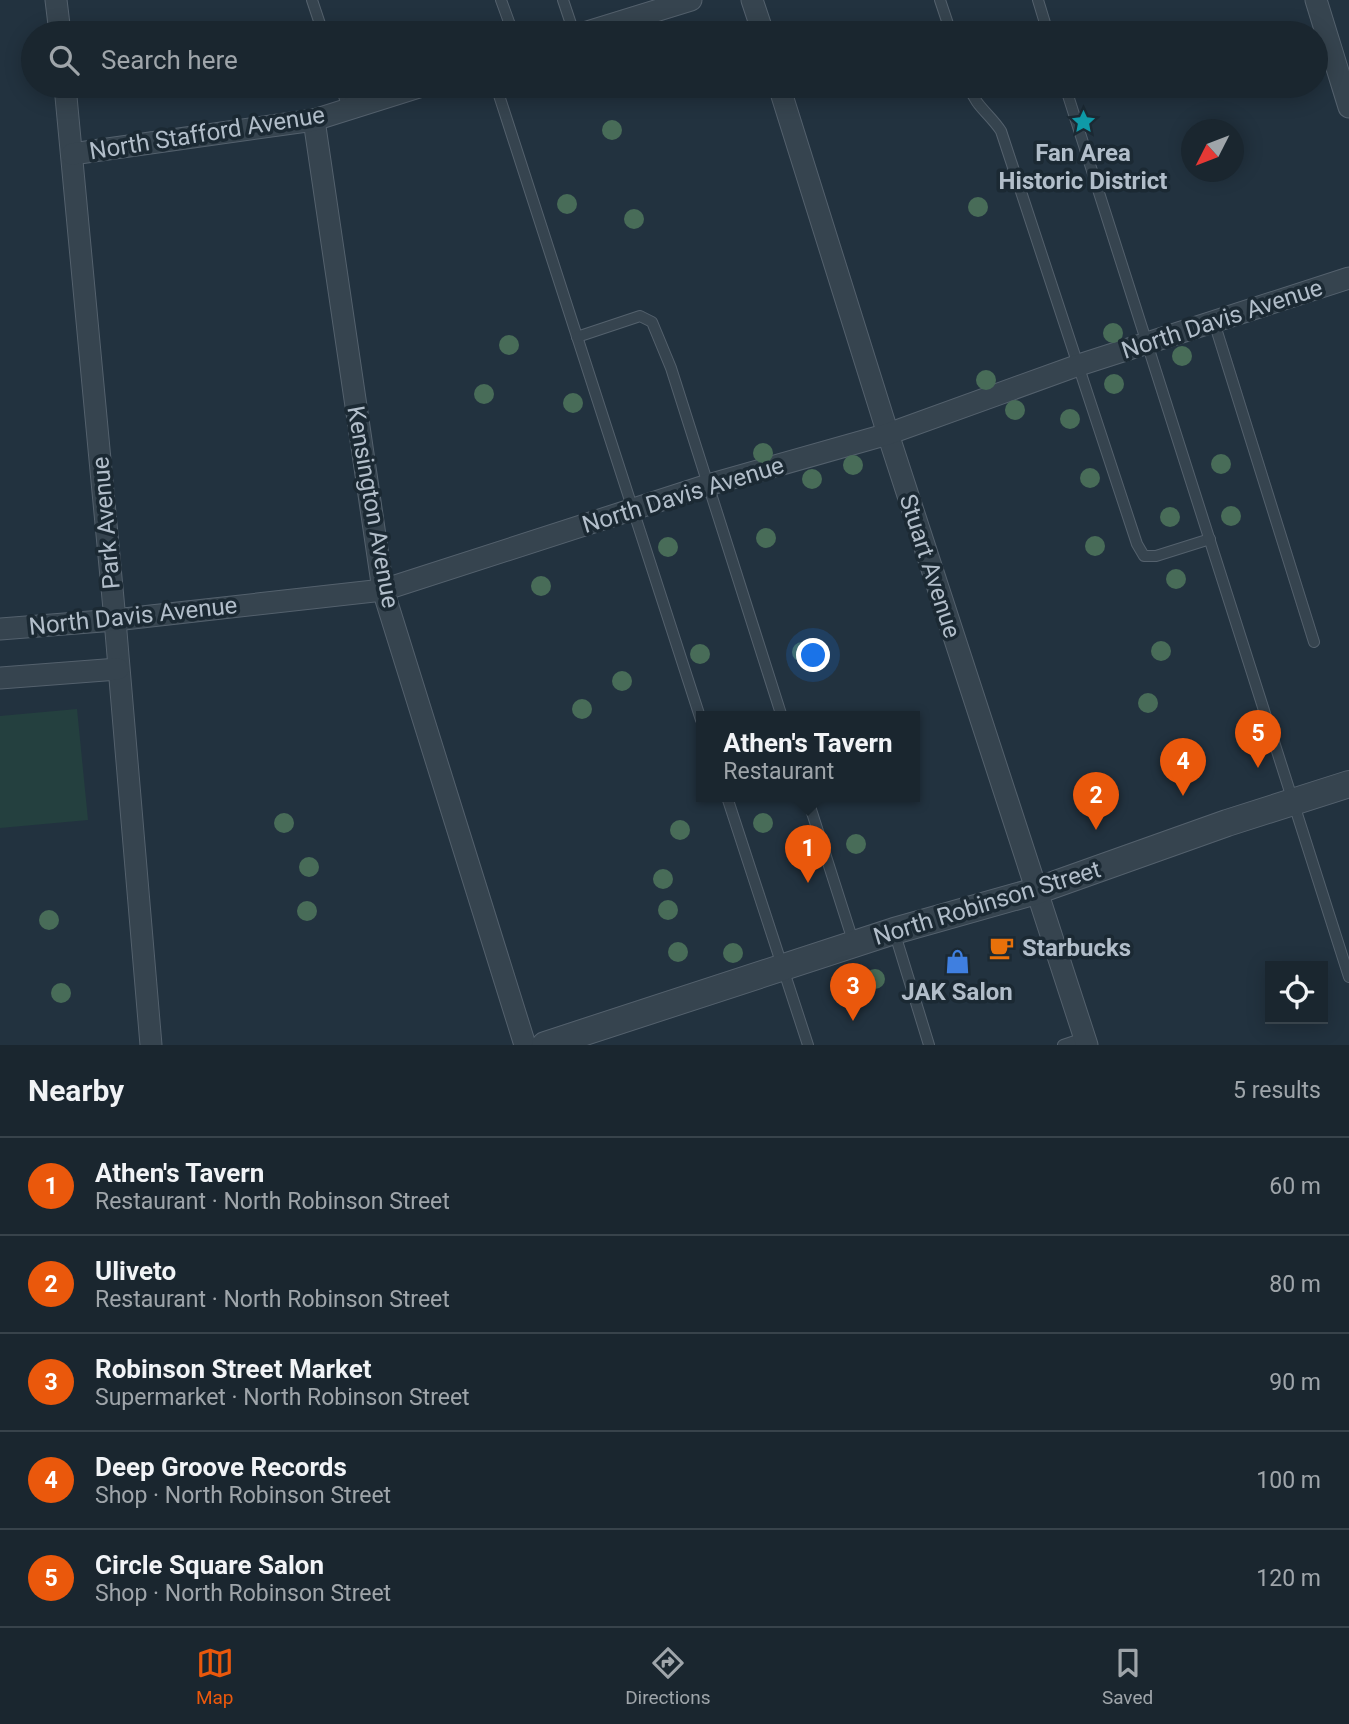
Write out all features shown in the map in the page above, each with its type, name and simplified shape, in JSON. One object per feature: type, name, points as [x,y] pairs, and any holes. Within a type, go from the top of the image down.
[{"type":"street","points":[[56,0],[59,21]]},
{"type":"street","points":[[623,21],[691,0]]},
{"type":"street","points":[[752,0],[759,21]]},
{"type":"street","points":[[1316,0],[1322,21]]},
{"type":"street","points":[[1328,39],[1349,107]]},
{"type":"street","name":"Park Avenue","points":[[66,98],[116,620],[151,1045]]},
{"type":"street","name":"North Stafford Avenue","points":[[72,154],[314,120],[383,98]]},
{"type":"street","name":"Stuart Avenue","points":[[783,98],[888,434],[1085,1042]]},
{"type":"street","name":"Kensington Avenue","points":[[314,120],[383,590],[525,1045]]},
{"type":"street","name":"North Davis Avenue","points":[[0,629],[116,620],[383,590],[708,485],[888,434],[1076,366],[1349,278]]},
{"type":"street","name":"North Davis Avenue","points":[[0,678],[118,669]]},
{"type":"street","name":"North Robinson Street","points":[[545,1045],[894,931],[1036,891],[1293,801],[1349,785]]},
{"type":"lane","points":[[312,0],[319,21]]},
{"type":"lane","points":[[502,0],[509,21]]},
{"type":"lane","points":[[563,0],[569,21]]},
{"type":"lane","points":[[940,0],[947,21]]},
{"type":"lane","points":[[1038,0],[1044,21]]},
{"type":"lane","points":[[345,98],[348,109]]},
{"type":"lane","points":[[500,98],[698,711]]},
{"type":"lane","points":[[974,98],[979,109],[992,116],[1000,131],[1076,366],[1132,531],[1144,556],[1156,556],[1209,539]]},
{"type":"lane","points":[[1069,98],[1349,977]]},
{"type":"lane","points":[[576,337],[640,316],[652,323],[671,368],[780,711]]},
{"type":"lane","points":[[1213,322],[1314,642]]},
{"type":"lane","points":[[729,802],[808,1045]]},
{"type":"lane","points":[[809,802],[854,944]]},
{"type":"lane","points":[[894,931],[929,1045]]},
{"type":"lane","points":[[1063,1045],[1085,1042]]},
{"type":"green space","points":[[77,709],[88,820],[0,828],[0,716]]},
{"type":"place","name":"Fan Area Historic District","points":[[1083,122]]},
{"type":"place","name":"Circle Square Salon","points":[[1258,768]]},
{"type":"place","name":"Deep Groove Records","points":[[1183,796]]},
{"type":"place","name":"Uliveto","points":[[1096,830]]},
{"type":"place","name":"Athen's Tavern","points":[[808,883]]},
{"type":"place","name":"Starbucks","points":[[1002,948]]},
{"type":"place","name":"JAK Salon","points":[[957,961]]},
{"type":"place","name":"Robinson Street Market","points":[[853,1021]]}]
